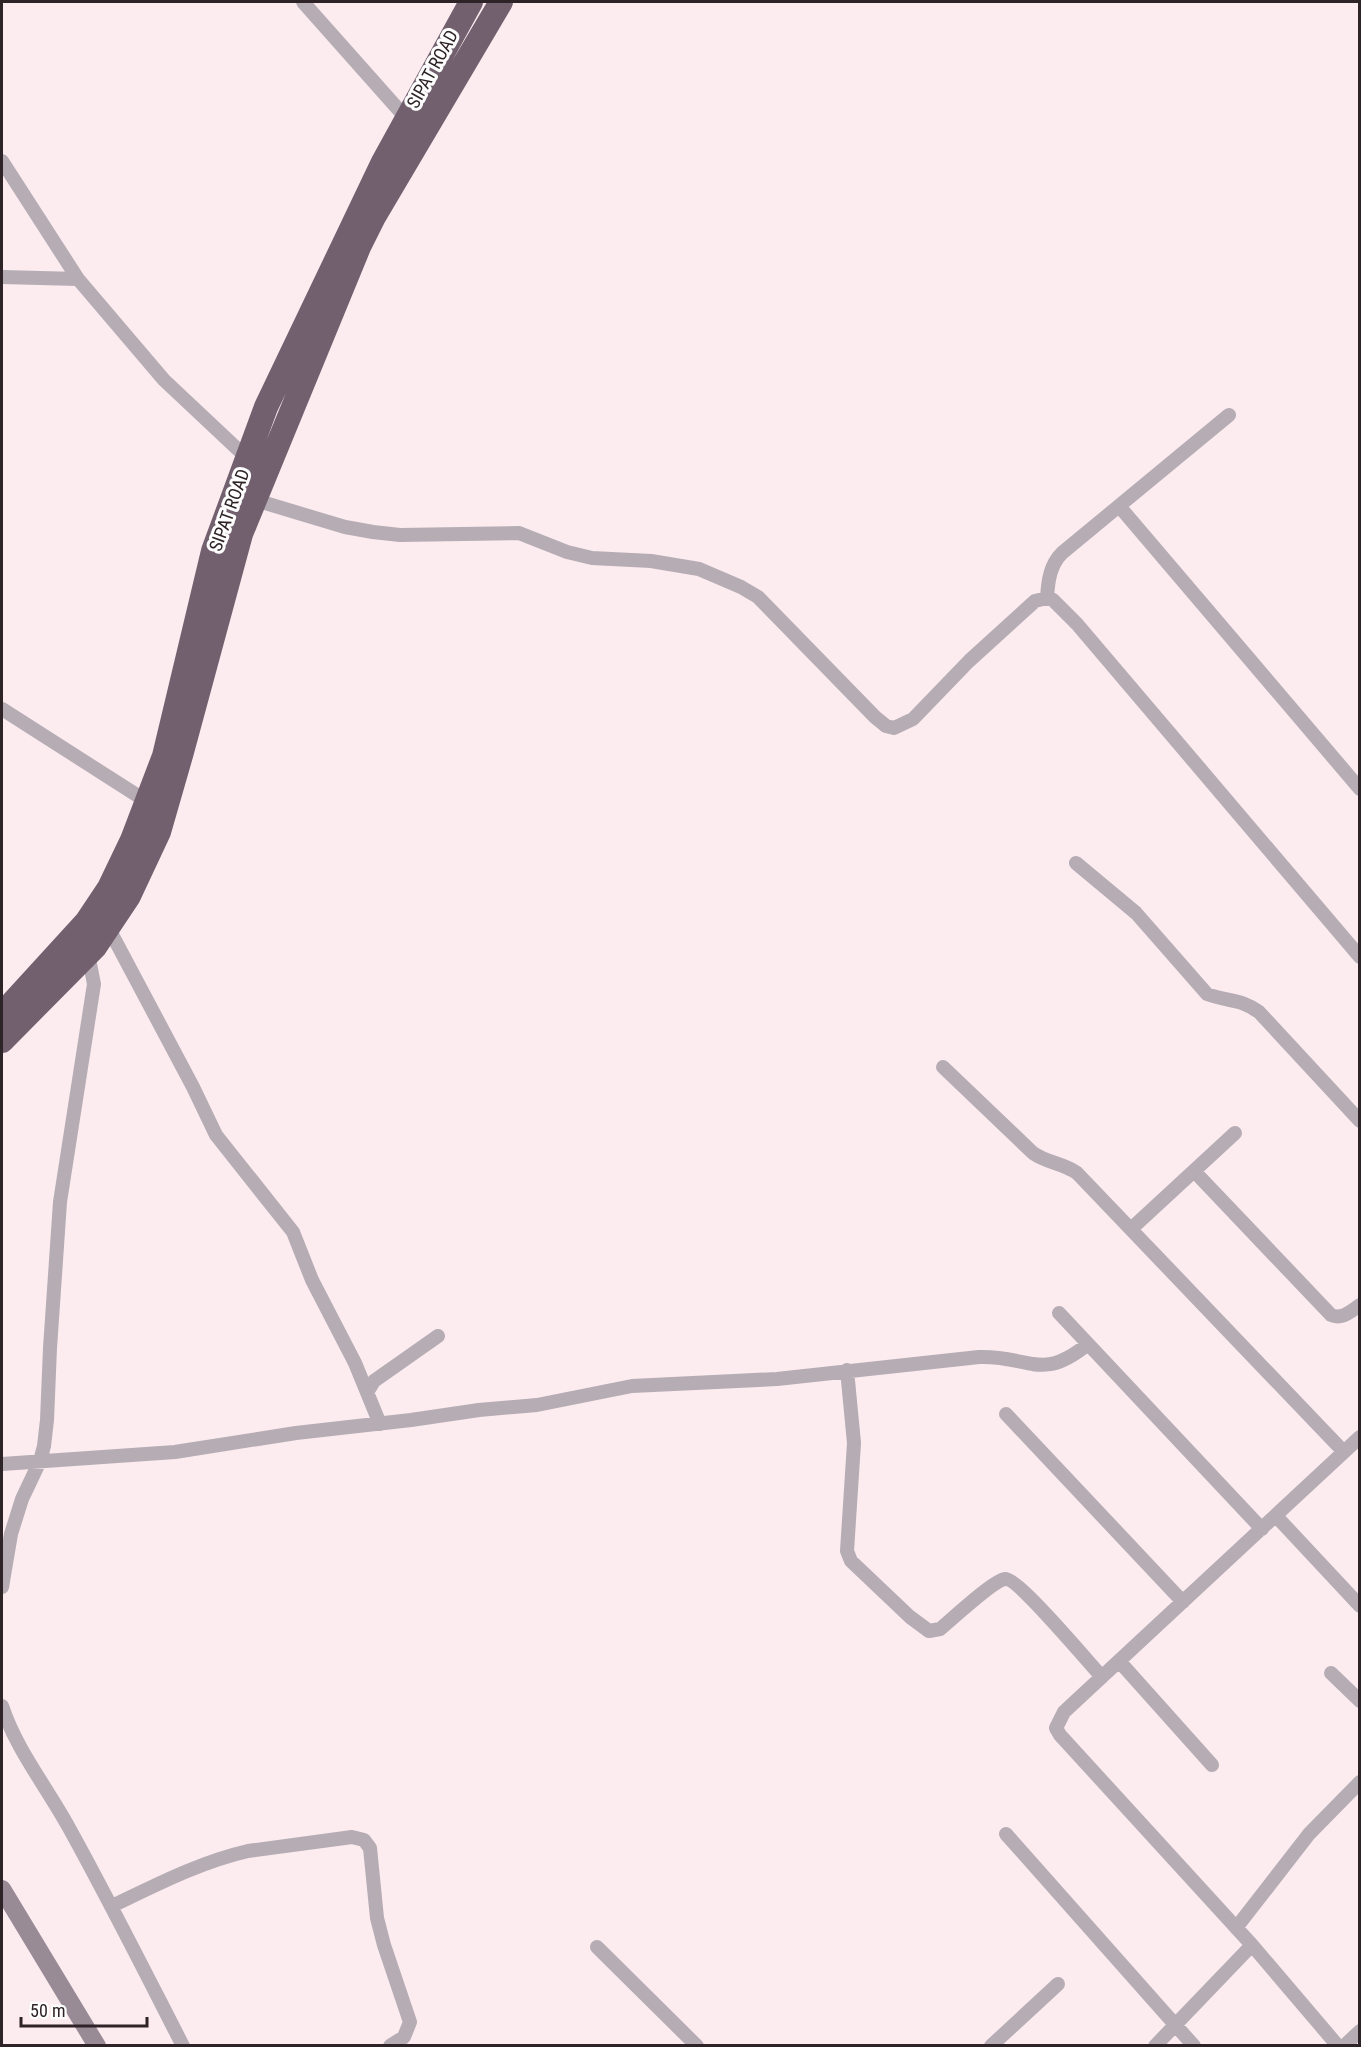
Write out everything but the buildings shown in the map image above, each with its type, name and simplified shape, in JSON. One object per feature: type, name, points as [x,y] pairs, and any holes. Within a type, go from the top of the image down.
[{"type":"highway","name":"SIPAT ROAD","points":[[2,1014],[87,921],[109,888],[132,840],[164,756],[213,550],[266,406],[406,117],[471,2]]},
{"type":"highway","points":[[2,1041],[88,954],[129,896],[159,832],[241,534],[358,247],[501,2]]},
{"type":"main road","points":[[2,1889],[97,2046]]},
{"type":"street","points":[[303,2],[406,117]]},
{"type":"street","points":[[2,161],[78,279],[164,380],[247,458]]},
{"type":"street","points":[[2,277],[78,279]]},
{"type":"street","points":[[1047,598],[1050,575],[1057,558],[1229,415]]},
{"type":"street","points":[[255,500],[345,527],[373,532],[400,535],[519,533],[567,552],[592,558],[651,561],[699,570],[741,587],[758,597],[875,717],[886,726],[894,728],[913,719],[969,661],[1026,609],[1035,602],[1047,598],[1059,604],[1077,624],[1359,957]]},
{"type":"street","points":[[1119,506],[1359,789]]},
{"type":"street","points":[[2,710],[146,801]]},
{"type":"street","points":[[1076,863],[1136,913],[1208,993],[1243,1002],[1259,1012],[1359,1121]]},
{"type":"street","points":[[108,927],[216,1135],[293,1232],[312,1280],[368,1391],[380,1424]]},
{"type":"street","points":[[2,1587],[11,1534],[22,1498],[40,1461],[47,1420],[60,1202],[94,984],[88,954]]},
{"type":"street","points":[[943,1067],[1033,1153],[1043,1160],[1068,1167],[1077,1173],[1353,1448],[1101,1677],[1059,1719],[1056,1728],[1252,1946],[1338,2046]]},
{"type":"street","points":[[1131,1229],[1235,1133]]},
{"type":"street","points":[[1194,1171],[1331,1315],[1342,1316],[1359,1305]]},
{"type":"street","points":[[1059,1313],[1262,1529]]},
{"type":"street","points":[[368,1391],[374,1382],[438,1336]]},
{"type":"street","points":[[2,1464],[176,1452],[296,1433],[478,1410],[537,1405],[632,1386],[777,1379],[990,1356],[1042,1366],[1069,1358],[1089,1344]]},
{"type":"street","points":[[847,1370],[854,1443],[847,1551],[851,1562],[910,1617],[929,1631],[940,1629],[994,1584],[1005,1579],[1010,1580],[1025,1592],[1101,1677]]},
{"type":"street","points":[[1006,1414],[1183,1602]]},
{"type":"street","points":[[1276,1516],[1359,1606]]},
{"type":"street","points":[[1119,1661],[1212,1765]]},
{"type":"street","points":[[1331,1673],[1359,1701]]},
{"type":"street","points":[[2,1706],[18,1742],[112,1906],[183,2046]]},
{"type":"street","points":[[1236,1928],[1309,1834],[1359,1782]]},
{"type":"street","points":[[1006,1833],[1194,2046]]},
{"type":"street","points":[[112,1906],[192,1868],[240,1852],[352,1837],[364,1840],[370,1848],[377,1918],[410,2022],[404,2037],[390,2046]]},
{"type":"street","points":[[1155,2046],[1252,1946]]},
{"type":"street","points":[[597,1947],[698,2046]]},
{"type":"street","points":[[991,2046],[1058,1984]]},
{"type":"street","points":[[1344,2046],[1359,2031]]}]
